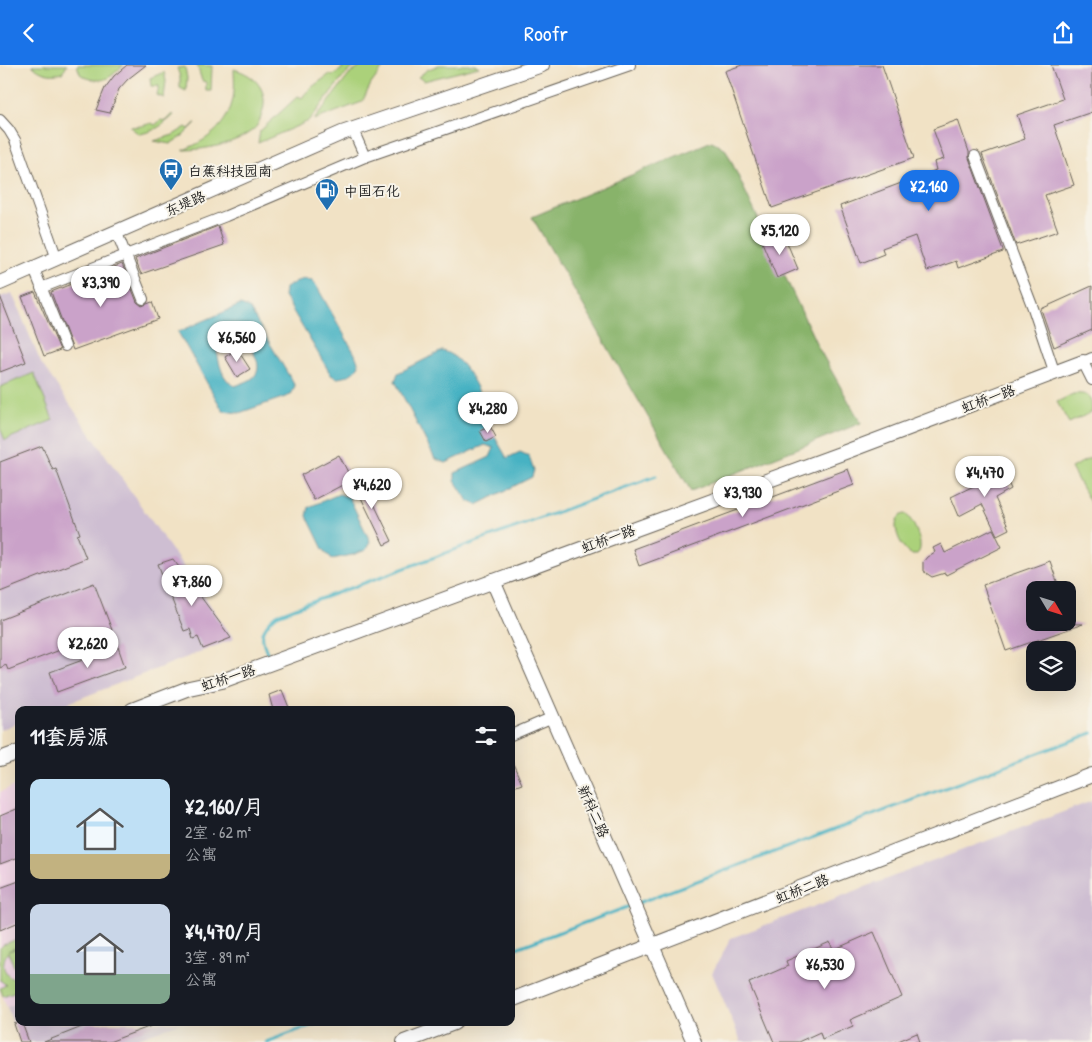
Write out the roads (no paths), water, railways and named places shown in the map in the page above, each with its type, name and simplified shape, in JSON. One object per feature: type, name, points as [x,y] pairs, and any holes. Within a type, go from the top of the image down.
[{"type":"street","name":"东堤路","points":[[0,283],[353,130],[542,65]]},
{"type":"street","points":[[41,288],[226,217],[365,157],[605,69],[630,65]]},
{"type":"street","points":[[0,120],[15,140],[56,259]]},
{"type":"street","points":[[353,130],[365,157]]},
{"type":"street","points":[[975,157],[1055,374]]},
{"type":"street","points":[[117,233],[143,299]]},
{"type":"street","points":[[34,269],[65,347]]},
{"type":"street","points":[[1088,360],[1092,380]]},
{"type":"street","name":"虹桥一路","points":[[143,706],[190,688],[222,681],[1055,374],[1088,360]]},
{"type":"street","name":"新科二路","points":[[493,581],[694,1042]]},
{"type":"street","points":[[515,733],[553,717]]},
{"type":"street","points":[[0,759],[15,754]]},
{"type":"street","name":"虹桥二路","points":[[515,998],[1092,775]]},
{"type":"street","points":[[404,1042],[446,1026]]},
{"type":"water","points":[[304,279],[312,281],[316,285],[355,354],[359,365],[353,373],[347,376],[336,378],[331,375],[284,296],[285,288]]},
{"type":"water","points":[[240,305],[249,308],[295,386],[291,395],[239,413],[223,411],[178,332]],"holes":[[[233,337],[238,338],[248,346],[256,357],[258,369],[252,378],[235,386],[224,376],[217,350],[221,343]]]},
{"type":"water","points":[[442,351],[458,360],[470,375],[488,410],[484,424],[496,439],[507,458],[520,452],[529,456],[534,470],[532,477],[477,505],[468,501],[455,481],[455,473],[490,457],[494,448],[485,445],[446,463],[435,459],[395,381],[398,373]]},
{"type":"water","points":[[339,494],[349,497],[370,541],[366,550],[332,559],[323,549],[307,516],[309,507]]},
{"type":"waterway","points":[[269,656],[264,644],[263,634],[264,629],[277,615],[656,476]]},
{"type":"waterway","points":[[638,903],[1092,733]]},
{"type":"waterway","points":[[515,949],[630,906]]},
{"type":"waterway","points":[[266,1042],[310,1026]]},
{"type":"place","name":"白蕉科技园南","points":[[171,191]]},
{"type":"place","name":"中国石化","points":[[327,211]]}]
